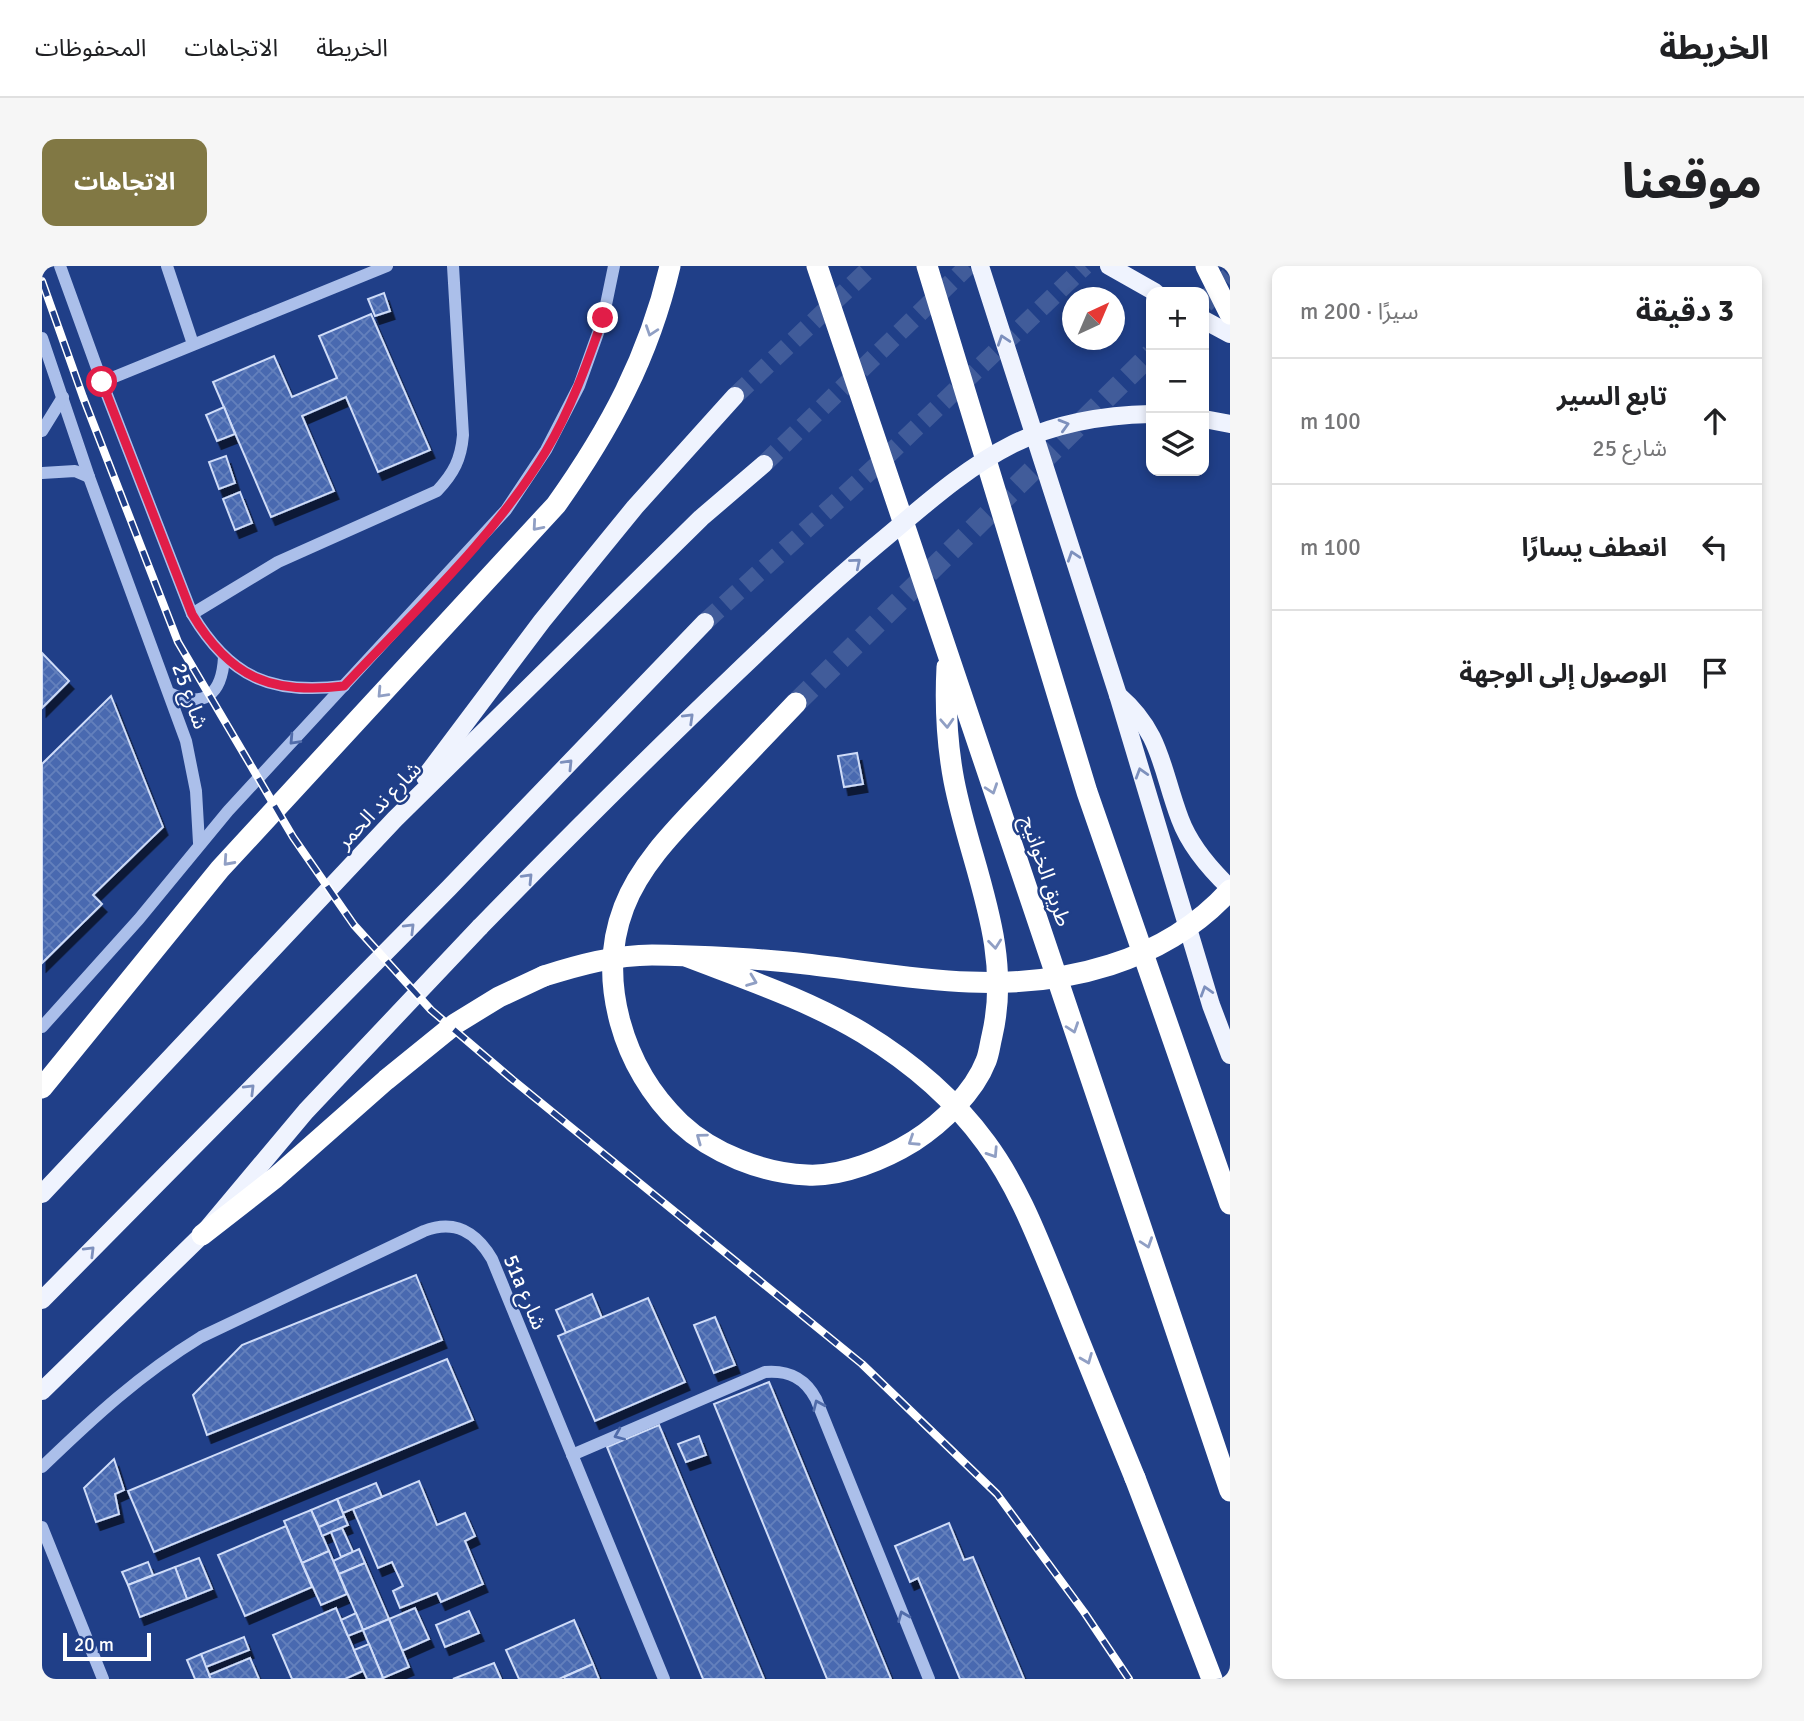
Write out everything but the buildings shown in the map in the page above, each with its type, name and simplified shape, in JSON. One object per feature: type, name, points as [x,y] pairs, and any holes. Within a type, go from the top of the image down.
[{"type":"highway","points":[[42,1088],[220,869],[556,505],[590,457],[620,405],[644,352],[670,266]]},
{"type":"highway","name":"طريق الخوانيج","points":[[817,266],[1230,1491]]},
{"type":"highway","points":[[927,266],[1087,792],[1230,1203]]},
{"type":"highway","points":[[1206,266],[1230,314]]},
{"type":"highway","points":[[796,703],[677,828],[648,865],[624,906],[621,917],[613,952],[614,999],[627,1045],[649,1087],[680,1123],[718,1150],[762,1168],[808,1175],[853,1169],[894,1154],[931,1130],[962,1099],[985,1062],[995,1020],[998,978],[995,935],[954,781],[947,728],[947,655]]},
{"type":"highway","points":[[202,1235],[275,1178],[386,1080],[456,1024],[499,997],[544,976],[579,965],[651,955],[802,963],[969,982],[1072,976],[1138,955],[1168,939],[1197,920],[1230,889]]},
{"type":"highway","points":[[688,957],[815,1006],[864,1034],[908,1064],[950,1101],[985,1142],[1015,1187],[1035,1231],[1135,1478],[1212,1679]]},
{"type":"main road","points":[[980,266],[1118,695],[1211,1005],[1230,1055]]},
{"type":"main road","points":[[1109,266],[1146,287]]},
{"type":"main road","points":[[1209,323],[1230,334]]},
{"type":"main road","points":[[395,819],[542,621],[635,507],[735,396]]},
{"type":"main road","points":[[42,1391],[202,1235],[306,1111],[480,927],[634,771],[832,582],[924,506],[982,462],[1012,445],[1044,431],[1102,417],[1146,414]]},
{"type":"main road","points":[[1209,420],[1230,424]]},
{"type":"main road","name":"شارع ند الحمر","points":[[42,1194],[395,819],[702,519],[764,464]]},
{"type":"main road","points":[[42,1300],[449,888],[705,622]]},
{"type":"main road","points":[[1118,695],[1135,710],[1147,726],[1181,821],[1195,849],[1230,889]]},
{"type":"street","name":"شارع 25","points":[[61,266],[102,382],[192,614],[207,639],[224,657],[251,676],[280,687],[312,690],[344,686]]},
{"type":"street","points":[[167,266],[193,344]]},
{"type":"street","points":[[102,382],[387,266]]},
{"type":"street","points":[[192,614],[278,562],[438,491],[452,476],[461,457],[463,435],[453,266]]},
{"type":"street","points":[[42,1027],[139,919],[199,843],[506,510],[547,450],[579,386],[603,318],[614,266]]},
{"type":"street","name":"شارع 25","points":[[42,338],[89,477],[186,741],[196,791],[199,843]]},
{"type":"street","points":[[42,431],[63,397]]},
{"type":"street","points":[[42,473],[75,471],[89,477]]},
{"type":"street","points":[[169,693],[184,700],[201,699],[215,690],[223,675],[224,657]]},
{"type":"street","name":"51a شارع","points":[[42,1467],[112,1400],[170,1356],[233,1321],[424,1231],[436,1226],[454,1227],[470,1233],[483,1244],[492,1259],[664,1679]]},
{"type":"street","points":[[572,1455],[765,1372],[778,1371],[801,1380],[810,1388],[816,1399],[929,1679]]},
{"type":"street","points":[[42,1527],[103,1679]]},
{"type":"street","points":[[42,1550],[61,1570]]},
{"type":"tunnel","points":[[735,396],[872,266]]},
{"type":"tunnel","points":[[764,464],[968,266]]},
{"type":"tunnel","points":[[705,622],[889,454],[1085,266]]},
{"type":"tunnel","points":[[1209,298],[1230,277]]},
{"type":"tunnel","points":[[796,703],[1146,359]]},
{"type":"railway","points":[[42,281],[83,397],[178,642],[293,837],[354,925],[431,1010],[862,1364],[997,1494],[1084,1612],[1129,1679]]},
{"type":"route","points":[[102,382],[192,614],[207,639],[224,657],[251,676],[280,687],[312,690],[344,686],[506,510],[547,450],[579,386],[603,318]]}]
